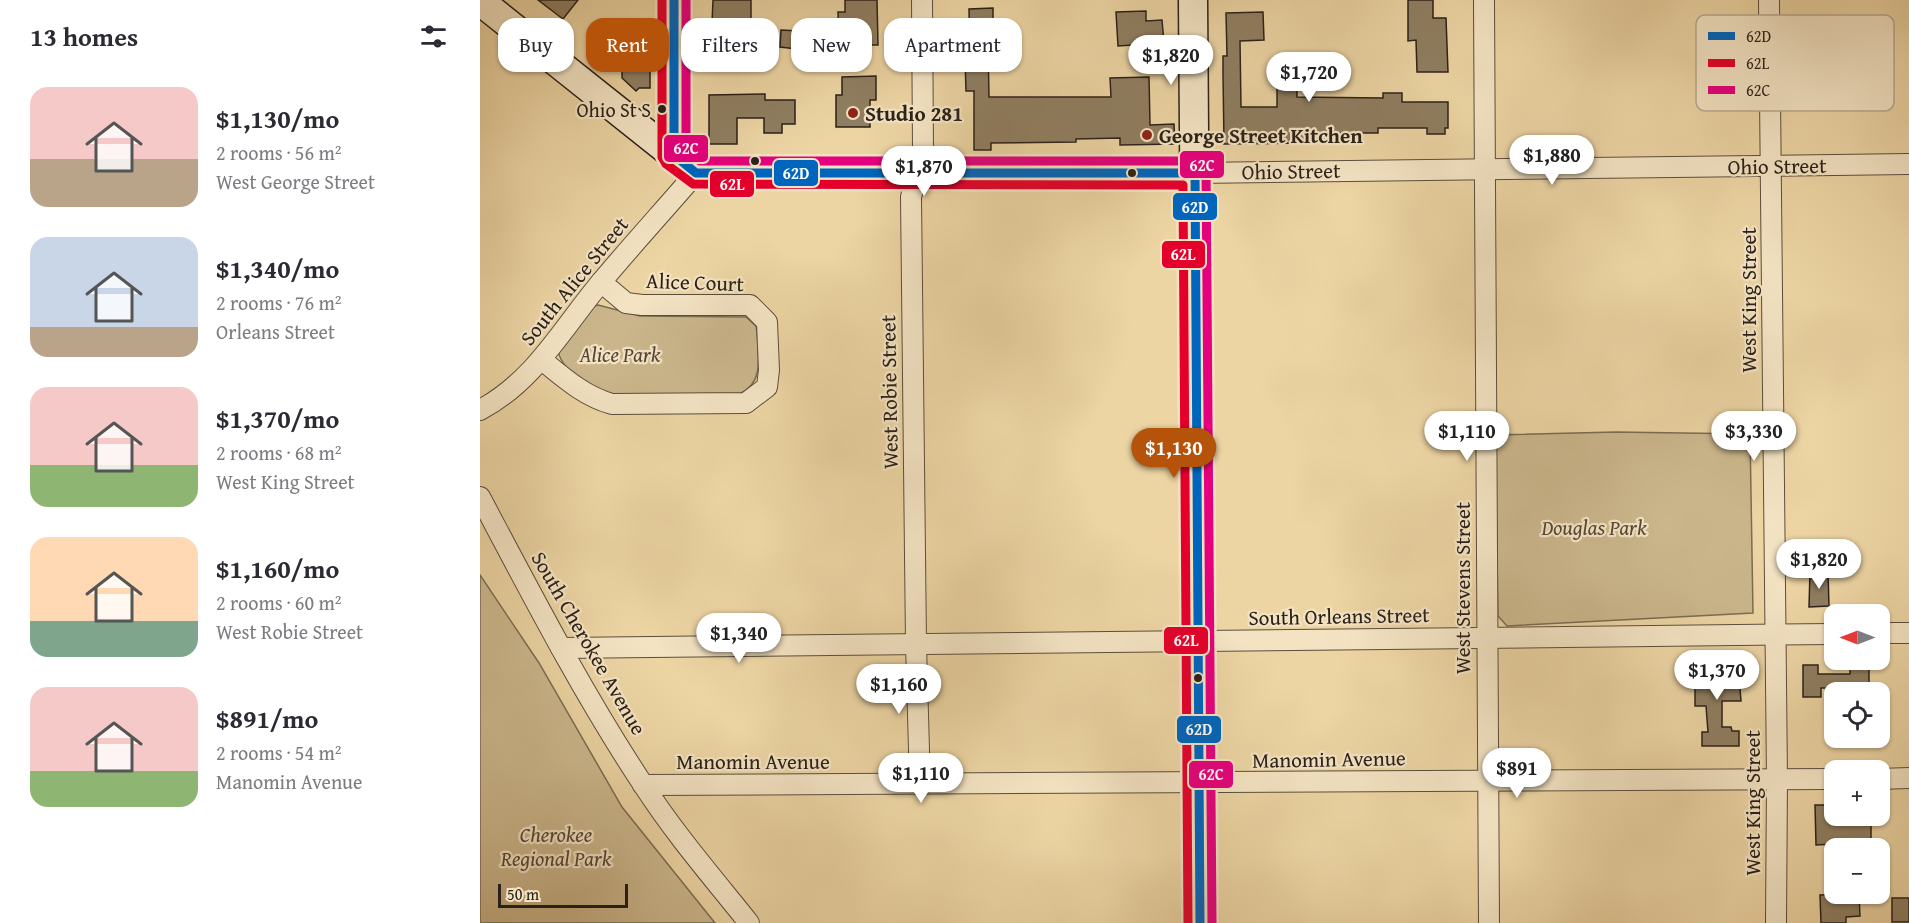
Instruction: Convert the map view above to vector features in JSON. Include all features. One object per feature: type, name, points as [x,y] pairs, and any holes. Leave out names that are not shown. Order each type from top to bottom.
[{"type":"street","points":[[674,0],[685,164]]},
{"type":"street","name":"West Robie Street","points":[[920,785],[916,644],[911,197],[923,150],[922,0]]},
{"type":"street","points":[[1193,0],[1200,923]]},
{"type":"street","name":"West Stevens Street","points":[[1484,0],[1489,923]]},
{"type":"street","name":"West King Street","points":[[1769,0],[1769,15]]},
{"type":"street","points":[[480,1],[685,164]]},
{"type":"street","name":"West King Street","points":[[1770,111],[1777,780],[1776,923]]},
{"type":"street","name":"Ohio Street","points":[[685,164],[918,174],[1909,164]]},
{"type":"street","name":"South Alice Street","points":[[480,410],[504,398],[542,360],[685,164]]},
{"type":"street","name":"Alice Court","points":[[542,360],[581,391],[595,399],[612,404],[746,403],[767,387],[767,322],[750,305],[626,303],[601,282]]},
{"type":"street","name":"South Cherokee Avenue","points":[[480,497],[561,648],[643,785],[683,842],[749,923]]},
{"type":"street","points":[[1890,633],[1909,633]]},
{"type":"street","name":"South Orleans Street","points":[[561,648],[1824,634]]},
{"type":"street","points":[[1890,779],[1909,778]]},
{"type":"street","name":"Manomin Avenue","points":[[643,785],[1199,785],[1488,780],[1824,779]]},
{"type":"green space","name":"Alice Park","points":[[598,305],[640,316],[746,317],[756,326],[757,332],[759,359],[753,383],[739,394],[612,396],[587,384],[564,364],[558,349],[592,307]]},
{"type":"green space","name":"Douglas Park","points":[[1616,432],[1750,434],[1753,613],[1507,626],[1498,616],[1495,435]]},
{"type":"green space","name":"Cherokee Regional Park","points":[[480,575],[539,663],[622,807],[715,923],[480,923]]},
{"type":"building","points":[[538,0],[578,0],[562,18]]},
{"type":"building","points":[[713,0],[751,0],[751,18],[712,18]]},
{"type":"building","points":[[845,0],[877,0],[878,45],[872,45],[872,18],[838,18],[838,12],[845,12]]},
{"type":"building","points":[[1408,0],[1433,0],[1433,18],[1446,18],[1448,72],[1417,72],[1416,40],[1408,41]]},
{"type":"building","points":[[993,8],[993,18],[969,18],[969,9]]},
{"type":"building","points":[[1146,11],[1146,21],[1162,20],[1164,43],[1118,46],[1116,12]]},
{"type":"building","points":[[1263,12],[1264,40],[1240,41],[1241,107],[1277,107],[1277,59],[1297,59],[1297,97],[1383,98],[1383,93],[1402,93],[1402,102],[1448,102],[1448,128],[1445,128],[1445,134],[1427,134],[1427,128],[1378,128],[1378,133],[1340,133],[1340,139],[1302,140],[1302,143],[1224,144],[1223,56],[1227,56],[1226,13]]},
{"type":"building","points":[[781,30],[791,31],[791,48],[780,47]]},
{"type":"building","points":[[622,72],[650,72],[650,88],[639,88],[636,91],[622,78]]},
{"type":"building","points":[[965,72],[989,72],[989,97],[1111,97],[1110,78],[1149,77],[1150,125],[1174,124],[1175,144],[1120,145],[1120,138],[1076,139],[1076,142],[991,143],[991,150],[974,150],[974,91],[966,91]]},
{"type":"building","name":"Studio 281","points":[[876,76],[876,100],[870,100],[870,127],[836,127],[836,95],[842,95],[842,77]]},
{"type":"building","points":[[765,94],[765,100],[795,100],[795,124],[782,124],[782,133],[764,133],[764,118],[737,118],[737,144],[709,144],[709,95]]},
{"type":"building","points":[[1810,572],[1828,572],[1829,604],[1809,607]]},
{"type":"building","points":[[1695,663],[1738,666],[1741,701],[1722,701],[1722,727],[1731,727],[1732,731],[1739,731],[1739,746],[1702,746],[1702,732],[1708,732],[1706,706],[1695,706]]},
{"type":"building","points":[[1803,665],[1818,665],[1818,674],[1850,674],[1850,670],[1869,670],[1869,682],[1824,682],[1821,697],[1803,697]]},
{"type":"building","points":[[1815,805],[1824,805],[1824,826],[1871,826],[1871,838],[1824,838],[1824,845],[1816,845]]},
{"type":"building","points":[[1820,895],[1824,895],[1824,904],[1859,904],[1860,916],[1846,917],[1846,923],[1821,923]]},
{"type":"building","points":[[1892,898],[1909,898],[1909,922],[1892,922]]},
{"type":"transit line","name":"62L","points":[[662,0],[662,157],[666,164],[693,184],[1183,185],[1188,923]]},
{"type":"transit line","name":"62D","points":[[674,0],[674,155],[696,173],[1195,173],[1200,923]]},
{"type":"transit line","name":"62C","points":[[686,0],[686,149],[700,161],[1195,161],[1206,167],[1212,923]]},
{"type":"place","name":"Ohio St S","points":[[662,109]]},
{"type":"place","name":"Studio 281","points":[[853,113]]},
{"type":"place","name":"George Street Kitchen","points":[[1147,135]]}]
